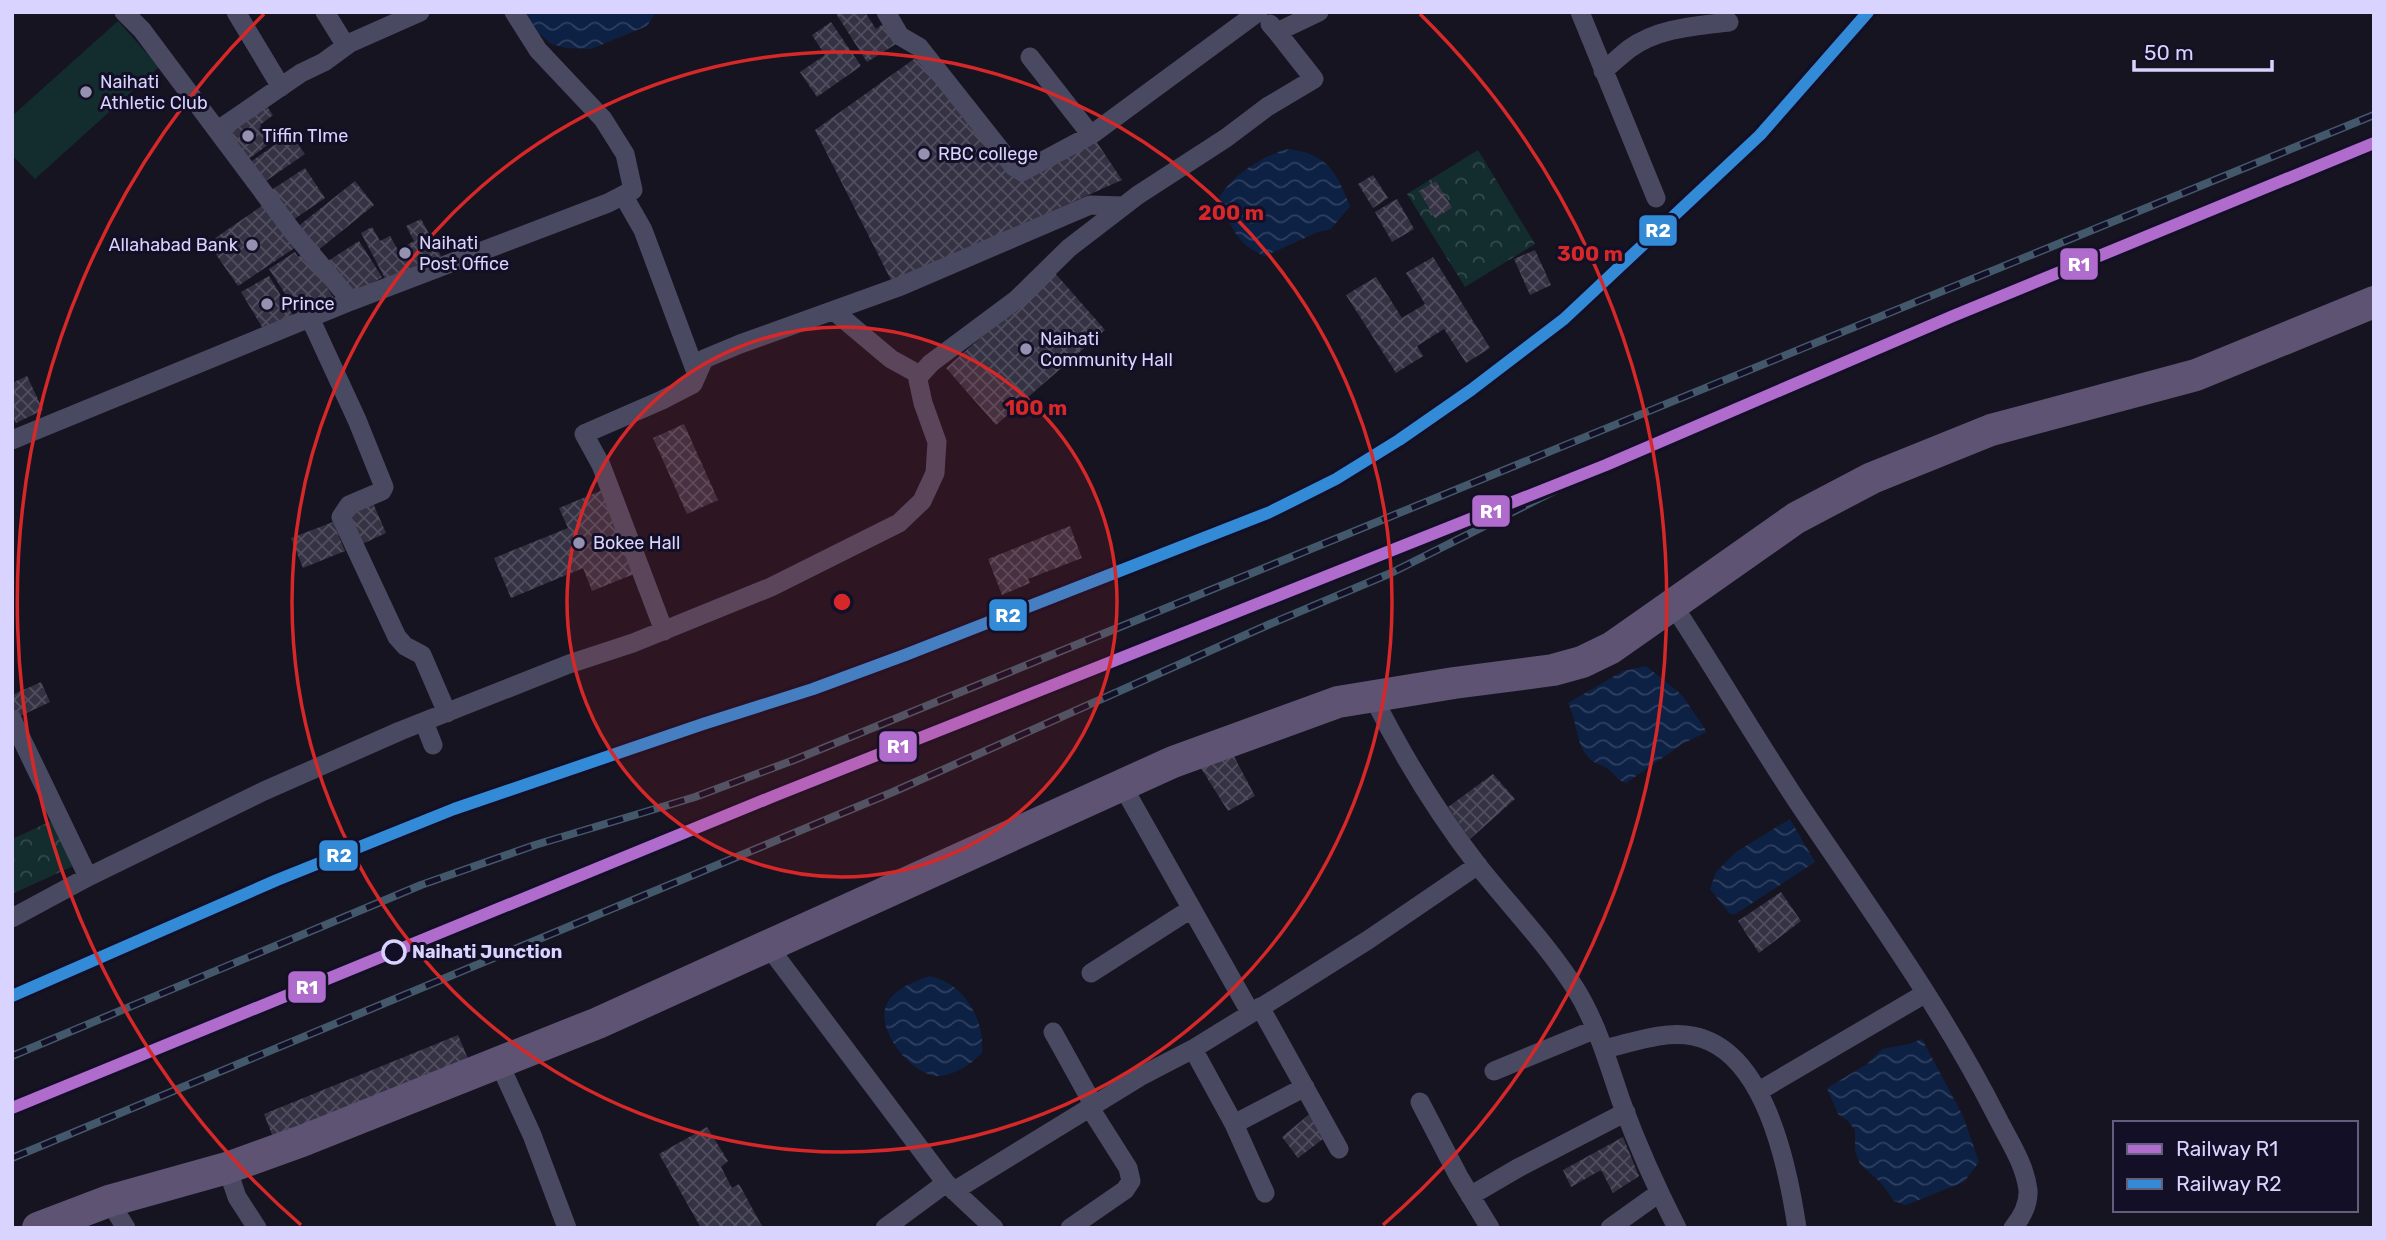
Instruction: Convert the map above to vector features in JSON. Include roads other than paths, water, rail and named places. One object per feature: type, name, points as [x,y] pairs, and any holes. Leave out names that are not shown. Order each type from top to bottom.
[{"type":"main road","points":[[38,1228],[109,1201],[227,1168],[358,1120],[598,1023],[1173,762],[1247,733],[1338,702],[1553,670],[1582,662],[1611,648],[1796,518],[1871,478],[1991,430],[2196,375],[2374,302]]},
{"type":"street","points":[[124,12],[142,30],[293,232],[351,301]]},
{"type":"street","points":[[236,12],[281,87]]},
{"type":"street","points":[[325,12],[346,46]]},
{"type":"street","points":[[218,130],[346,46],[420,12]]},
{"type":"street","points":[[12,440],[351,301],[590,210],[634,190],[625,154],[603,119],[538,51],[514,12]]},
{"type":"street","points":[[12,918],[88,877],[264,791],[400,731],[569,664],[664,631],[771,587],[899,523],[922,501],[935,473],[937,442],[923,403],[918,380],[920,374],[1017,299],[1069,248],[1123,206],[1267,107],[1314,79],[1259,12],[1091,135],[1022,172],[1014,167],[919,47],[900,36],[886,12]]},
{"type":"street","points":[[1277,32],[1319,12]]},
{"type":"street","points":[[1580,12],[1656,198]]},
{"type":"street","points":[[1603,71],[1630,48],[1653,37],[1677,29],[1729,22]]},
{"type":"street","points":[[1030,57],[1091,135]]},
{"type":"street","points":[[623,195],[643,230],[696,375]]},
{"type":"street","points":[[664,631],[601,465],[581,428],[683,390],[693,384],[704,359],[740,344],[901,286],[1090,205],[1123,206]]},
{"type":"street","points":[[834,311],[891,359],[920,374]]},
{"type":"street","points":[[310,318],[384,486],[382,491],[349,505],[341,517],[397,637],[405,646],[422,655],[447,713]]},
{"type":"street","points":[[1673,605],[1785,782],[1926,993],[1977,1077],[2019,1161],[2028,1189],[2027,1205],[2021,1219],[2013,1228]]},
{"type":"street","points":[[1372,695],[1413,770],[1478,865],[1576,990],[1596,1029],[1626,1112],[1659,1193],[1677,1228]]},
{"type":"street","points":[[424,722],[433,745]]},
{"type":"street","points":[[14,725],[88,877]]},
{"type":"street","points":[[1122,785],[1191,909],[1305,1087],[1339,1149]]},
{"type":"street","points":[[885,1228],[950,1187],[1193,1049],[1368,940],[1478,865]]},
{"type":"street","points":[[1091,973],[1191,909]]},
{"type":"street","points":[[768,946],[950,1187],[994,1228]]},
{"type":"street","points":[[1759,1091],[1926,993]]},
{"type":"street","points":[[1494,1071],[1596,1029]]},
{"type":"street","points":[[1053,1032],[1128,1168],[1131,1181],[1125,1190],[1070,1228]]},
{"type":"street","points":[[1604,1049],[1671,1034],[1693,1036],[1712,1042],[1726,1051],[1759,1091],[1782,1155],[1797,1228]]},
{"type":"street","points":[[1193,1049],[1234,1124],[1265,1193]]},
{"type":"street","points":[[499,1063],[532,1135],[567,1228]]},
{"type":"street","points":[[1234,1124],[1305,1087]]},
{"type":"street","points":[[1420,1102],[1490,1228]]},
{"type":"street","points":[[1470,1196],[1626,1112]]},
{"type":"street","points":[[227,1168],[237,1197],[257,1228]]},
{"type":"street","points":[[1610,1228],[1659,1193]]},
{"type":"street","points":[[109,1201],[126,1228]]},
{"type":"water","points":[[525,12],[656,12],[647,26],[591,49],[551,44],[538,32]]},
{"type":"water","points":[[1289,149],[1322,160],[1335,174],[1350,206],[1331,229],[1318,232],[1265,256],[1247,246],[1235,233],[1219,198],[1249,167]]},
{"type":"water","points":[[1646,666],[1682,695],[1707,732],[1684,743],[1626,783],[1585,754],[1568,703],[1623,671]]},
{"type":"water","points":[[1790,819],[1815,862],[1734,915],[1729,913],[1710,889],[1716,872],[1736,852]]},
{"type":"water","points":[[929,976],[952,986],[962,994],[976,1016],[982,1040],[982,1053],[973,1061],[958,1071],[940,1076],[930,1075],[909,1062],[892,1040],[884,1017],[886,1006],[893,995]]},
{"type":"water","points":[[1922,1039],[1963,1116],[1979,1162],[1964,1182],[1906,1205],[1894,1201],[1881,1183],[1860,1164],[1855,1151],[1855,1130],[1838,1114],[1827,1088],[1867,1064],[1882,1049]]},
{"type":"railway","points":[[12,996],[277,880],[454,809],[813,689],[905,655],[1270,512],[1336,479],[1399,440],[1471,390],[1564,319],[1760,135],[1868,12]]},
{"type":"railway","points":[[12,1056],[421,885],[535,845],[695,797],[794,760],[2374,115]]},
{"type":"railway","points":[[12,1158],[893,792],[1391,573],[1606,465]]},
{"type":"rail line","name":"R2","points":[[12,996],[277,880],[454,809],[813,689],[905,655],[1270,512],[1336,479],[1399,440],[1471,390],[1564,319],[1760,135],[1868,12]]},
{"type":"rail line","name":"R1","points":[[12,1108],[774,796],[1606,465],[1953,316],[2374,143]]},
{"type":"place","name":"Naihati Athletic Club","points":[[86,92]]},
{"type":"place","name":"Tiffin TIme","points":[[248,136]]},
{"type":"place","name":"RBC college","points":[[924,154]]},
{"type":"place","name":"Allahabad Bank","points":[[252,245]]},
{"type":"place","name":"Naihati Post Office","points":[[405,253]]},
{"type":"place","name":"Prince","points":[[267,304]]},
{"type":"place","name":"Naihati Community Hall","points":[[1026,349]]},
{"type":"place","name":"Bokee Hall","points":[[579,543]]},
{"type":"place","name":"Naihati Junction","points":[[394,952]]}]
